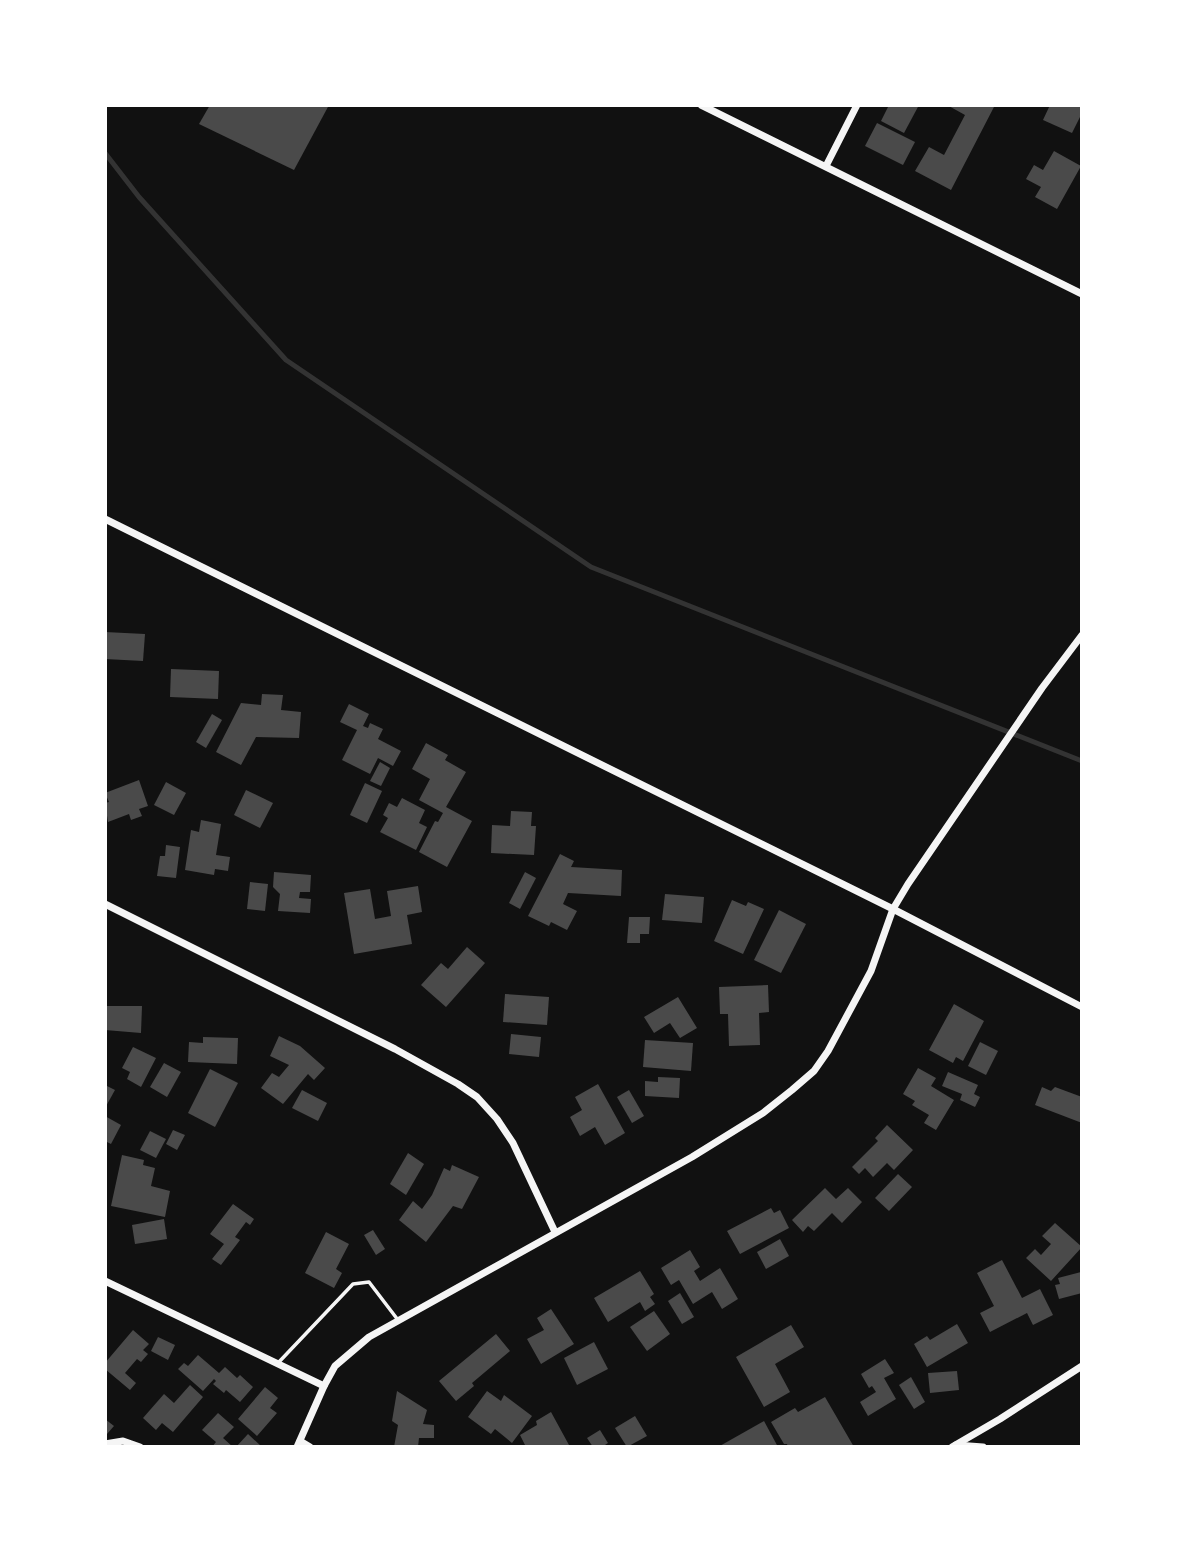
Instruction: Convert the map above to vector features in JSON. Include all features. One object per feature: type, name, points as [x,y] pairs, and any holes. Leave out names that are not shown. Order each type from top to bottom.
[{"type":"street","points":[[701,105],[1082,294]]},
{"type":"street","points":[[826,166],[857,105]]},
{"type":"street","points":[[105,519],[893,909],[1082,1007]]},
{"type":"street","points":[[310,1447],[299,1444],[335,1366],[351,1351],[398,1320],[692,1157],[763,1113],[814,1071],[828,1051],[871,971],[893,909],[908,884],[1082,635]]},
{"type":"street","points":[[105,904],[395,1049],[477,1097],[497,1119],[513,1143],[555,1232]]},
{"type":"street","points":[[105,1281],[324,1386]]},
{"type":"street","points":[[954,1446],[1082,1366]]},
{"type":"street","points":[[105,1444],[123,1441],[140,1447]]},
{"type":"street","points":[[954,1446],[983,1447]]},
{"type":"lane","points":[[276,1364],[354,1284],[369,1282],[398,1320]]},
{"type":"building","points":[[210,105],[329,105],[294,170],[199,124]]},
{"type":"building","points":[[889,105],[919,105],[904,133],[881,121]]},
{"type":"building","points":[[947,105],[995,105],[951,190],[915,171],[929,147],[944,155],[965,115]]},
{"type":"building","points":[[1050,105],[1082,105],[1082,113],[1072,133],[1043,120]]},
{"type":"building","points":[[877,123],[915,142],[903,165],[865,146]]},
{"type":"building","points":[[1054,151],[1081,166],[1057,209],[1035,197],[1041,187],[1026,179],[1034,165],[1043,170]]},
{"type":"building","points":[[105,632],[145,634],[143,661],[105,659]]},
{"type":"building","points":[[171,669],[219,671],[218,699],[170,697]]},
{"type":"building","points":[[262,694],[283,695],[281,710],[301,712],[299,738],[256,737],[241,765],[216,752],[241,703],[261,705]]},
{"type":"building","points":[[349,704],[369,714],[363,726],[368,728],[370,723],[383,729],[378,739],[401,751],[393,766],[378,758],[370,774],[342,760],[357,730],[340,722]]},
{"type":"building","points":[[212,714],[222,720],[206,748],[196,742]]},
{"type":"building","points":[[426,743],[448,755],[445,760],[466,772],[446,807],[472,821],[447,867],[419,852],[435,821],[438,822],[443,813],[419,800],[430,779],[412,769]]},
{"type":"building","points":[[380,762],[390,768],[381,786],[370,781]]},
{"type":"building","points":[[139,780],[148,806],[139,809],[142,816],[131,820],[129,814],[108,822],[105,803],[109,802],[105,793]]},
{"type":"building","points":[[166,782],[186,793],[174,815],[154,805]]},
{"type":"building","points":[[365,783],[382,791],[367,823],[350,815]]},
{"type":"building","points":[[246,790],[273,803],[260,828],[234,815]]},
{"type":"building","points":[[402,798],[425,810],[419,823],[427,827],[416,850],[380,832],[388,818],[383,815],[389,803],[397,807]]},
{"type":"building","points":[[511,811],[532,812],[531,826],[536,826],[534,855],[491,853],[492,825],[510,826]]},
{"type":"building","points":[[201,820],[221,824],[216,855],[230,857],[228,871],[215,869],[214,875],[185,870],[191,830],[199,832]]},
{"type":"building","points":[[166,845],[180,847],[176,878],[157,876],[160,856],[165,856]]},
{"type":"building","points":[[560,854],[574,861],[571,867],[622,870],[621,896],[568,893],[563,904],[577,911],[567,930],[551,922],[549,926],[528,916]]},
{"type":"building","points":[[274,872],[311,875],[310,892],[300,892],[299,898],[311,899],[310,913],[278,911],[280,894],[273,887]]},
{"type":"building","points":[[525,872],[536,878],[520,909],[509,903]]},
{"type":"building","points":[[250,882],[268,884],[265,911],[247,909]]},
{"type":"building","points":[[418,886],[422,912],[407,915],[412,944],[354,954],[344,893],[370,889],[375,919],[391,916],[387,891]]},
{"type":"building","points":[[665,894],[704,897],[702,923],[662,920]]},
{"type":"building","points":[[732,900],[746,906],[748,902],[764,909],[743,954],[714,941]]},
{"type":"building","points":[[779,910],[806,924],[781,973],[754,960]]},
{"type":"building","points":[[629,917],[650,917],[649,934],[640,934],[640,943],[627,943]]},
{"type":"building","points":[[467,947],[485,963],[446,1007],[421,985],[441,963],[448,969]]},
{"type":"building","points":[[768,985],[769,1012],[759,1013],[760,1045],[729,1046],[728,1014],[720,1014],[719,987]]},
{"type":"building","points":[[505,994],[549,997],[547,1025],[503,1022]]},
{"type":"building","points":[[678,997],[697,1028],[680,1038],[670,1023],[654,1033],[644,1017]]},
{"type":"building","points":[[954,1004],[984,1021],[963,1061],[956,1057],[953,1063],[929,1050]]},
{"type":"building","points":[[105,1006],[142,1006],[141,1033],[105,1030]]},
{"type":"building","points":[[511,1034],[541,1037],[539,1057],[509,1054]]},
{"type":"building","points":[[279,1036],[300,1046],[325,1068],[314,1080],[308,1074],[283,1104],[261,1088],[272,1073],[279,1077],[289,1065],[270,1056]]},
{"type":"building","points":[[203,1037],[238,1038],[237,1064],[188,1062],[189,1042],[203,1043]]},
{"type":"building","points":[[645,1040],[693,1043],[691,1071],[643,1067]]},
{"type":"building","points":[[980,1042],[998,1051],[986,1075],[968,1066]]},
{"type":"building","points":[[133,1047],[156,1058],[141,1087],[127,1079],[130,1072],[122,1068]]},
{"type":"building","points":[[164,1063],[181,1072],[167,1097],[150,1087]]},
{"type":"building","points":[[918,1068],[936,1078],[931,1086],[954,1100],[936,1130],[924,1123],[929,1115],[912,1105],[915,1101],[903,1094]]},
{"type":"building","points":[[210,1069],[238,1083],[215,1127],[188,1113]]},
{"type":"building","points":[[948,1072],[978,1085],[974,1094],[980,1097],[975,1107],[960,1100],[962,1094],[942,1086]]},
{"type":"building","points":[[658,1077],[680,1078],[679,1098],[645,1096],[645,1081],[658,1082]]},
{"type":"building","points":[[598,1084],[625,1133],[605,1145],[595,1127],[580,1136],[570,1117],[582,1110],[575,1097]]},
{"type":"building","points":[[105,1085],[115,1090],[105,1108]]},
{"type":"building","points":[[1042,1087],[1051,1091],[1055,1087],[1082,1097],[1082,1123],[1035,1105]]},
{"type":"building","points":[[302,1090],[327,1103],[318,1121],[292,1108]]},
{"type":"building","points":[[629,1090],[644,1116],[632,1123],[617,1097]]},
{"type":"building","points":[[105,1116],[121,1125],[111,1144],[105,1141]]},
{"type":"building","points":[[887,1125],[913,1150],[894,1170],[887,1163],[873,1177],[865,1168],[859,1174],[852,1167],[878,1141],[875,1138]]},
{"type":"building","points":[[173,1130],[185,1135],[177,1150],[166,1144]]},
{"type":"building","points":[[150,1131],[166,1139],[156,1158],[140,1150]]},
{"type":"building","points":[[408,1153],[424,1164],[406,1195],[390,1184]]},
{"type":"building","points":[[122,1155],[144,1160],[143,1165],[155,1168],[151,1186],[170,1191],[165,1217],[111,1206]]},
{"type":"building","points":[[452,1165],[479,1177],[462,1209],[453,1206],[426,1242],[399,1220],[413,1201],[422,1209],[432,1195],[444,1168],[450,1171]]},
{"type":"building","points":[[898,1174],[912,1187],[889,1211],[875,1198]]},
{"type":"building","points":[[825,1188],[836,1199],[848,1188],[862,1202],[842,1223],[832,1213],[814,1231],[808,1226],[803,1232],[792,1220]]},
{"type":"building","points":[[233,1204],[254,1219],[250,1225],[246,1222],[235,1237],[240,1240],[221,1265],[212,1259],[224,1244],[210,1234]]},
{"type":"building","points":[[771,1208],[774,1213],[780,1210],[789,1228],[740,1254],[727,1231]]},
{"type":"building","points":[[164,1219],[167,1239],[135,1244],[132,1225]]},
{"type":"building","points":[[1055,1223],[1082,1247],[1051,1281],[1026,1258],[1035,1249],[1041,1255],[1051,1244],[1042,1236]]},
{"type":"building","points":[[373,1230],[385,1249],[376,1255],[364,1235]]},
{"type":"building","points":[[326,1232],[349,1244],[336,1269],[342,1273],[334,1288],[305,1273]]},
{"type":"building","points":[[780,1239],[789,1256],[766,1269],[757,1252]]},
{"type":"building","points":[[690,1250],[700,1267],[694,1271],[700,1281],[720,1268],[738,1299],[722,1309],[712,1292],[693,1304],[679,1280],[671,1285],[661,1268]]},
{"type":"building","points":[[1002,1260],[1022,1298],[1040,1289],[1053,1315],[1033,1325],[1027,1313],[990,1332],[980,1313],[994,1306],[977,1273]]},
{"type":"building","points":[[640,1271],[654,1294],[650,1297],[655,1304],[645,1311],[640,1302],[608,1322],[594,1298]]},
{"type":"building","points":[[1081,1272],[1082,1293],[1059,1299],[1055,1285],[1060,1284],[1058,1278]]},
{"type":"building","points":[[680,1293],[694,1317],[682,1324],[668,1301]]},
{"type":"building","points":[[551,1309],[574,1344],[541,1364],[527,1339],[544,1330],[537,1318]]},
{"type":"building","points":[[654,1311],[670,1334],[647,1351],[630,1327]]},
{"type":"building","points":[[957,1324],[968,1343],[927,1367],[914,1344],[927,1336],[930,1340]]},
{"type":"building","points":[[791,1325],[804,1347],[775,1364],[790,1392],[764,1407],[736,1357]]},
{"type":"building","points":[[133,1330],[149,1344],[143,1350],[148,1354],[141,1362],[137,1359],[125,1373],[136,1383],[130,1390],[105,1369],[105,1363]]},
{"type":"building","points":[[496,1334],[510,1351],[472,1383],[474,1386],[456,1401],[439,1381]]},
{"type":"building","points":[[158,1337],[175,1345],[168,1360],[151,1351]]},
{"type":"building","points":[[594,1342],[608,1369],[577,1385],[564,1358]]},
{"type":"building","points":[[198,1355],[219,1373],[225,1367],[237,1378],[240,1375],[253,1387],[240,1402],[226,1390],[224,1393],[213,1384],[216,1381],[214,1379],[203,1391],[178,1369],[184,1363],[188,1366]]},
{"type":"building","points":[[885,1359],[894,1373],[884,1378],[896,1399],[868,1416],[860,1402],[876,1392],[872,1386],[869,1388],[861,1374]]},
{"type":"building","points":[[957,1371],[959,1390],[930,1393],[928,1373]]},
{"type":"building","points":[[911,1377],[925,1402],[914,1409],[899,1385]]},
{"type":"building","points":[[190,1385],[203,1397],[173,1432],[162,1423],[156,1430],[143,1418],[164,1394],[174,1403]]},
{"type":"building","points":[[265,1387],[278,1398],[270,1408],[277,1413],[257,1436],[238,1419]]},
{"type":"building","points":[[397,1391],[427,1410],[423,1424],[434,1425],[434,1438],[419,1438],[418,1447],[394,1447],[398,1425],[392,1421]]},
{"type":"building","points":[[487,1391],[501,1401],[504,1395],[532,1416],[512,1443],[495,1429],[491,1434],[468,1417]]},
{"type":"building","points":[[825,1397],[854,1447],[788,1447],[784,1444],[771,1422],[795,1408],[798,1412]]},
{"type":"building","points":[[551,1412],[569,1445],[526,1447],[520,1435]]},
{"type":"building","points":[[218,1413],[234,1427],[223,1438],[233,1447],[212,1447],[216,1442],[202,1430]]},
{"type":"building","points":[[635,1416],[647,1436],[627,1447],[615,1428]]},
{"type":"building","points":[[105,1419],[114,1426],[107,1434],[105,1433]]},
{"type":"building","points":[[764,1421],[778,1447],[718,1447]]},
{"type":"building","points":[[600,1430],[608,1443],[602,1447],[593,1447],[587,1438]]},
{"type":"building","points":[[248,1434],[262,1447],[236,1447]]},
{"type":"waterway","points":[[105,153],[139,197],[286,360],[591,567],[1082,761]]}]
